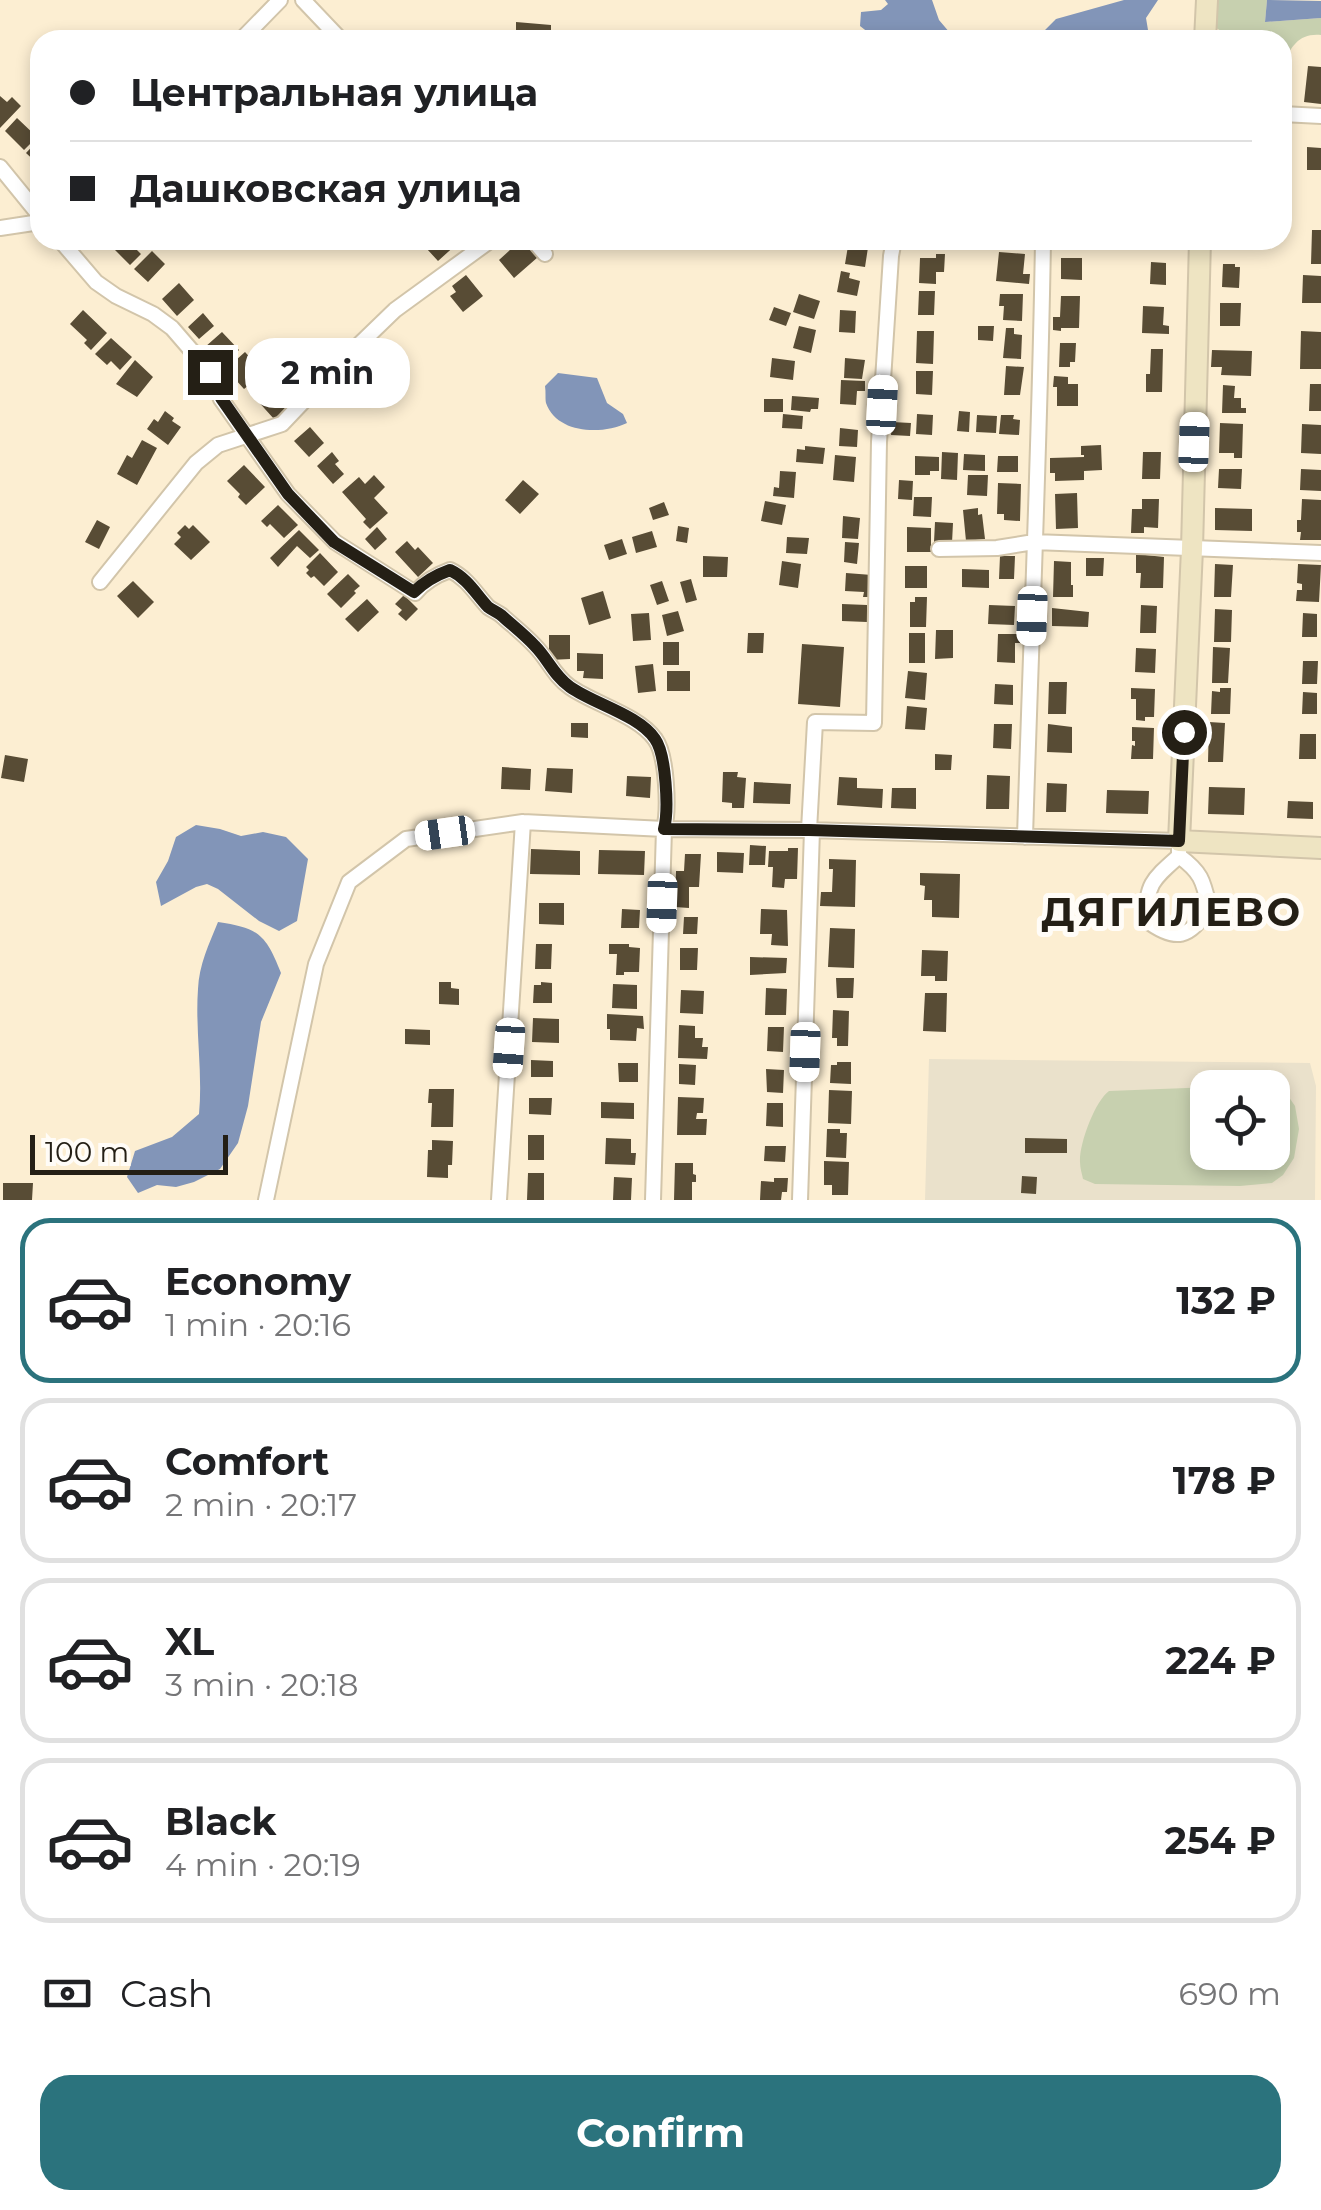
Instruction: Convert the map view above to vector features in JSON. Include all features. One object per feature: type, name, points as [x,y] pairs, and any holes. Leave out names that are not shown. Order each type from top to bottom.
[{"type":"street","points":[[250,30],[280,0]]},
{"type":"street","points":[[302,0],[331,30]]},
{"type":"street","points":[[1206,30],[1207,0]]},
{"type":"street","points":[[1292,115],[1321,116]]},
{"type":"street","points":[[0,166],[30,206]]},
{"type":"street","points":[[0,228],[30,221]]},
{"type":"street","points":[[69,250],[96,282],[172,328],[210,372],[221,398],[288,494],[334,542],[414,592],[440,574],[450,570],[457,574],[489,608],[538,648],[568,686],[630,718],[654,736],[664,762],[666,813],[654,1200]]},
{"type":"street","points":[[100,582],[196,463],[218,445],[282,424],[395,310],[477,250]]},
{"type":"street","points":[[542,250],[545,254]]},
{"type":"street","points":[[800,1200],[814,722],[874,724],[880,442],[892,250]]},
{"type":"street","points":[[1025,838],[1044,250]]},
{"type":"street","points":[[1179,848],[1196,868],[1209,906],[1200,922],[1177,935],[1162,932],[1146,920],[1146,901],[1154,879],[1179,848],[1200,250]]},
{"type":"street","points":[[938,549],[997,548],[1034,542],[1321,553]]},
{"type":"street","points":[[499,1200],[523,822]]},
{"type":"street","points":[[266,1200],[316,964],[349,882],[406,839],[523,822],[1025,838],[1179,848],[1321,848]]},
{"type":"shaded area","points":[[929,1059],[1310,1063],[1316,1086],[1315,1200],[925,1200]]},
{"type":"green space","points":[[1217,0],[1267,0],[1265,22],[1321,18],[1321,35],[1302,38],[1292,48],[1292,30],[1219,30],[1212,25]]},
{"type":"green space","points":[[1190,1088],[1190,1170],[1286,1170],[1272,1183],[1240,1186],[1095,1184],[1083,1179],[1080,1154],[1093,1113],[1109,1091]]},
{"type":"green space","points":[[1290,1099],[1299,1129],[1290,1164]]},
{"type":"water","points":[[885,0],[932,0],[948,30],[865,30],[860,26],[861,12],[881,10],[888,4]]},
{"type":"water","points":[[1124,0],[1158,0],[1146,18],[1148,30],[1045,30],[1056,19]]},
{"type":"water","points":[[1267,0],[1321,1],[1321,18],[1265,22]]},
{"type":"water","points":[[558,373],[597,378],[607,403],[623,414],[627,423],[593,430],[560,421],[546,403],[545,386]]},
{"type":"water","points":[[196,825],[241,836],[263,832],[286,837],[308,859],[297,921],[279,931],[207,884],[161,906],[156,882],[176,837]]},
{"type":"water","points":[[218,922],[259,935],[281,973],[261,1022],[238,1143],[220,1169],[194,1182],[176,1187],[157,1185],[138,1193],[127,1177],[135,1151],[172,1137],[199,1114],[199,980]]},
{"type":"building","points":[[516,22],[551,25],[551,30],[516,30]]},
{"type":"building","points":[[1308,66],[1321,67],[1321,104],[1304,102]]},
{"type":"building","points":[[0,96],[7,102],[12,97],[21,106],[0,128]]},
{"type":"building","points":[[17,118],[30,130],[30,144],[24,150],[5,131]]},
{"type":"building","points":[[1307,147],[1321,148],[1321,170],[1307,170]]},
{"type":"building","points":[[1312,230],[1321,230],[1321,264],[1311,264]]},
{"type":"building","points":[[115,250],[137,250],[141,254],[130,265]]},
{"type":"building","points":[[428,250],[450,250],[438,261]]},
{"type":"building","points":[[510,250],[531,250],[538,257],[514,278],[499,260]]},
{"type":"building","points":[[847,250],[868,250],[865,267],[845,264]]},
{"type":"building","points":[[152,251],[165,264],[148,282],[134,269]]},
{"type":"building","points":[[999,252],[1025,254],[1023,274],[1030,274],[1029,284],[996,281]]},
{"type":"building","points":[[936,254],[945,254],[944,272],[936,272],[936,284],[919,283],[920,258],[936,258]]},
{"type":"building","points":[[1061,258],[1082,258],[1082,280],[1061,279]]},
{"type":"building","points":[[1151,262],[1166,263],[1166,285],[1150,284]]},
{"type":"building","points":[[1223,264],[1240,267],[1239,288],[1222,287]]},
{"type":"building","points":[[841,271],[860,281],[857,296],[837,292]]},
{"type":"building","points":[[466,275],[483,296],[463,312],[450,296],[456,292],[452,286]]},
{"type":"building","points":[[1303,275],[1321,276],[1321,303],[1302,303]]},
{"type":"building","points":[[179,283],[194,300],[177,316],[162,299]]},
{"type":"building","points":[[919,291],[935,291],[934,315],[918,315]]},
{"type":"building","points":[[799,294],[820,301],[814,319],[793,312]]},
{"type":"building","points":[[1000,294],[1023,294],[1022,321],[1003,320]]},
{"type":"building","points":[[1061,296],[1080,296],[1079,328],[1053,330],[1053,317],[1060,317]]},
{"type":"building","points":[[1220,303],[1241,303],[1240,326],[1220,326]]},
{"type":"building","points":[[1143,306],[1164,307],[1163,325],[1169,326],[1169,334],[1142,333]]},
{"type":"building","points":[[774,307],[791,313],[786,326],[769,320]]},
{"type":"building","points":[[83,310],[107,333],[91,350],[84,343],[87,340],[70,324]]},
{"type":"building","points":[[840,310],[856,311],[855,333],[839,332]]},
{"type":"building","points":[[203,313],[214,326],[199,339],[188,327]]},
{"type":"building","points":[[799,326],[816,330],[811,353],[793,348]]},
{"type":"building","points":[[978,326],[994,326],[993,341],[978,340]]},
{"type":"building","points":[[1006,328],[1014,328],[1014,334],[1022,335],[1021,359],[1003,358]]},
{"type":"building","points":[[917,331],[934,331],[933,364],[916,363]]},
{"type":"building","points":[[1301,331],[1321,332],[1321,369],[1300,369]]},
{"type":"building","points":[[222,332],[239,350],[222,366],[205,347]]},
{"type":"building","points":[[111,338],[132,357],[120,370],[95,354]]},
{"type":"building","points":[[1060,343],[1076,343],[1075,362],[1070,362],[1070,367],[1059,367]]},
{"type":"building","points":[[1151,349],[1163,349],[1162,392],[1146,392]]},
{"type":"building","points":[[1212,350],[1252,351],[1251,376],[1221,375],[1222,367],[1211,367]]},
{"type":"building","points":[[245,352],[255,363],[247,371],[255,380],[244,389],[226,369]]},
{"type":"building","points":[[772,358],[795,361],[793,380],[770,377]]},
{"type":"building","points":[[845,358],[865,360],[862,379],[844,378]]},
{"type":"building","points":[[135,360],[153,377],[137,397],[116,384]]},
{"type":"building","points":[[1006,366],[1024,367],[1020,395],[1004,395]]},
{"type":"building","points":[[916,371],[933,371],[932,395],[916,394]]},
{"type":"building","points":[[1054,376],[1068,377],[1068,384],[1078,384],[1078,406],[1057,406]]},
{"type":"building","points":[[841,380],[865,381],[865,391],[857,391],[856,405],[840,404]]},
{"type":"building","points":[[276,381],[294,401],[274,419],[256,399]]},
{"type":"building","points":[[1310,384],[1321,384],[1321,411],[1309,411]]},
{"type":"building","points":[[1223,385],[1235,386],[1234,398],[1241,398],[1241,408],[1246,408],[1246,413],[1222,413]]},
{"type":"building","points":[[792,396],[819,398],[818,409],[791,410]]},
{"type":"building","points":[[764,399],[783,399],[783,412],[764,412]]},
{"type":"building","points":[[165,411],[181,427],[168,445],[147,429]]},
{"type":"building","points":[[959,411],[970,412],[969,432],[957,431]]},
{"type":"building","points":[[783,414],[803,416],[802,429],[782,428]]},
{"type":"building","points":[[917,414],[933,415],[932,435],[916,434]]},
{"type":"building","points":[[977,415],[997,416],[996,433],[976,432]]},
{"type":"building","points":[[1001,415],[1014,415],[1013,419],[1020,420],[1019,435],[999,434]]},
{"type":"building","points":[[892,422],[911,423],[910,436],[891,435]]},
{"type":"building","points":[[1220,423],[1243,424],[1242,458],[1234,458],[1234,453],[1219,453]]},
{"type":"building","points":[[1302,424],[1321,425],[1321,454],[1301,453]]},
{"type":"building","points":[[310,427],[324,443],[309,457],[294,441]]},
{"type":"building","points":[[840,428],[858,430],[857,447],[839,446]]},
{"type":"building","points":[[142,440],[157,448],[137,485],[117,474],[127,455],[132,458]]},
{"type":"building","points":[[1101,445],[1102,470],[1084,471],[1084,480],[1055,481],[1055,473],[1050,473],[1050,458],[1084,457],[1081,446]]},
{"type":"building","points":[[805,446],[825,448],[823,464],[796,462],[797,449],[805,450]]},
{"type":"building","points":[[332,452],[339,461],[335,464],[344,474],[333,484],[317,466]]},
{"type":"building","points":[[942,452],[958,453],[957,480],[941,479]]},
{"type":"building","points":[[1143,452],[1161,452],[1160,479],[1142,479]]},
{"type":"building","points":[[964,454],[985,455],[985,471],[963,470]]},
{"type":"building","points":[[835,455],[856,457],[854,482],[833,480]]},
{"type":"building","points":[[915,456],[939,457],[939,471],[915,475]]},
{"type":"building","points":[[998,456],[1018,456],[1018,472],[997,472]]},
{"type":"building","points":[[244,465],[265,487],[246,505],[227,481]]},
{"type":"building","points":[[1219,469],[1242,469],[1241,489],[1218,488]]},
{"type":"building","points":[[1301,469],[1321,470],[1321,491],[1300,490]]},
{"type":"building","points":[[780,471],[796,472],[794,498],[773,496],[774,487],[779,488]]},
{"type":"building","points":[[374,475],[385,487],[374,498],[388,513],[370,529],[342,492],[359,477],[365,484]]},
{"type":"building","points":[[968,475],[988,475],[987,496],[967,495]]},
{"type":"building","points":[[523,480],[539,494],[520,514],[505,500]]},
{"type":"building","points":[[899,480],[913,481],[912,500],[898,499]]},
{"type":"building","points":[[998,483],[1021,484],[1020,521],[1004,520],[1004,514],[997,514]]},
{"type":"building","points":[[1077,493],[1078,528],[1056,529],[1055,494]]},
{"type":"building","points":[[914,497],[932,497],[931,517],[913,516]]},
{"type":"building","points":[[1142,499],[1159,499],[1158,528],[1144,527],[1144,533],[1131,533],[1132,509],[1142,509]]},
{"type":"building","points":[[1302,499],[1321,500],[1321,540],[1300,540],[1297,520],[1301,520]]},
{"type":"building","points":[[765,501],[786,505],[782,525],[761,521]]},
{"type":"building","points":[[664,502],[669,515],[653,520],[649,508]]},
{"type":"building","points":[[278,505],[298,525],[284,538],[261,521]]},
{"type":"building","points":[[978,508],[985,539],[966,541],[963,510]]},
{"type":"building","points":[[1215,508],[1252,509],[1252,531],[1215,530]]},
{"type":"building","points":[[843,516],[860,518],[858,539],[842,538]]},
{"type":"building","points":[[97,520],[110,527],[99,549],[85,542]]},
{"type":"building","points":[[935,522],[953,523],[952,543],[934,542]]},
{"type":"building","points":[[185,525],[189,529],[193,525],[210,542],[191,560],[174,544]]},
{"type":"building","points":[[678,526],[689,528],[687,543],[676,541]]},
{"type":"building","points":[[377,527],[387,539],[375,550],[365,539]]},
{"type":"building","points":[[907,527],[931,528],[931,552],[907,552]]},
{"type":"building","points":[[299,530],[319,550],[310,558],[297,546],[278,567],[270,558]]},
{"type":"building","points":[[652,531],[657,547],[636,553],[632,537]]},
{"type":"building","points":[[787,537],[809,538],[807,554],[786,553]]},
{"type":"building","points":[[622,539],[627,554],[609,560],[604,545]]},
{"type":"building","points":[[407,541],[433,563],[418,577],[395,552]]},
{"type":"building","points":[[845,542],[859,543],[857,564],[844,562]]},
{"type":"building","points":[[320,553],[338,572],[324,586],[306,573],[306,567]]},
{"type":"building","points":[[1136,554],[1164,557],[1163,588],[1140,588]]},
{"type":"building","points":[[703,556],[728,557],[727,577],[703,577]]},
{"type":"building","points":[[1000,556],[1015,556],[1014,579],[999,579]]},
{"type":"building","points":[[1086,558],[1104,558],[1103,576],[1086,576]]},
{"type":"building","points":[[782,561],[801,564],[798,588],[779,585]]},
{"type":"building","points":[[1054,561],[1071,562],[1073,597],[1053,597]]},
{"type":"building","points":[[1215,564],[1233,565],[1231,597],[1214,597]]},
{"type":"building","points":[[1298,564],[1321,565],[1319,602],[1296,601],[1297,590],[1302,590],[1302,584],[1297,583]]},
{"type":"building","points":[[905,566],[927,566],[927,588],[905,588]]},
{"type":"building","points":[[962,569],[989,570],[989,588],[962,587]]},
{"type":"building","points":[[846,573],[872,575],[870,597],[863,597],[864,592],[845,591]]},
{"type":"building","points":[[348,574],[360,586],[341,608],[327,594]]},
{"type":"building","points":[[691,579],[697,600],[686,603],[680,582]]},
{"type":"building","points":[[133,581],[154,602],[138,618],[117,596]]},
{"type":"building","points":[[662,581],[669,601],[657,605],[650,585]]},
{"type":"building","points":[[603,591],[611,618],[589,625],[581,598]]},
{"type":"building","points":[[404,595],[418,609],[406,621],[395,604]]},
{"type":"building","points":[[915,597],[927,597],[926,627],[910,627],[910,602],[915,602]]},
{"type":"building","points":[[367,599],[379,612],[358,632],[345,619]]},
{"type":"building","points":[[842,604],[867,605],[867,622],[842,621]]},
{"type":"building","points":[[989,605],[1015,606],[1014,625],[988,624]]},
{"type":"building","points":[[1141,605],[1157,606],[1156,633],[1140,633]]},
{"type":"building","points":[[1052,608],[1089,612],[1088,627],[1052,626]]},
{"type":"building","points":[[1215,609],[1232,610],[1231,642],[1214,642]]},
{"type":"building","points":[[678,611],[684,631],[667,636],[662,615]]},
{"type":"building","points":[[649,613],[651,640],[633,641],[631,614]]},
{"type":"building","points":[[1303,613],[1317,614],[1317,637],[1302,637]]},
{"type":"building","points":[[936,630],[953,630],[953,658],[935,659]]},
{"type":"building","points":[[748,633],[764,633],[763,653],[747,653]]},
{"type":"building","points":[[909,633],[925,633],[925,663],[909,663]]},
{"type":"building","points":[[998,634],[1020,634],[1020,643],[1015,643],[1015,663],[997,662]]},
{"type":"building","points":[[549,635],[570,635],[570,659],[549,660]]},
{"type":"building","points":[[663,642],[679,642],[679,665],[663,665]]},
{"type":"building","points":[[802,644],[844,647],[840,707],[798,704]]},
{"type":"building","points":[[1213,647],[1230,648],[1228,683],[1212,683]]},
{"type":"building","points":[[1136,648],[1156,649],[1155,673],[1135,672]]},
{"type":"building","points":[[577,653],[603,654],[603,679],[583,678],[584,671],[577,671]]},
{"type":"building","points":[[1303,661],[1318,661],[1317,684],[1302,684]]},
{"type":"building","points":[[653,664],[656,691],[638,693],[635,666]]},
{"type":"building","points":[[667,671],[690,671],[690,691],[667,691]]},
{"type":"building","points":[[908,671],[927,673],[925,700],[905,698]]},
{"type":"building","points":[[1049,682],[1067,682],[1066,714],[1048,714]]},
{"type":"building","points":[[995,684],[1013,685],[1013,705],[994,704]]},
{"type":"building","points":[[1131,688],[1155,689],[1154,717],[1136,720],[1136,699],[1131,699]]},
{"type":"building","points":[[1220,688],[1231,688],[1230,714],[1211,714],[1212,691],[1220,692]]},
{"type":"building","points":[[1303,692],[1317,693],[1317,714],[1302,714]]},
{"type":"building","points":[[907,706],[927,708],[925,730],[905,729]]},
{"type":"building","points":[[1209,722],[1225,723],[1223,762],[1208,762]]},
{"type":"building","points":[[571,723],[588,723],[588,738],[571,737]]},
{"type":"building","points":[[994,724],[1012,724],[1011,749],[993,748]]},
{"type":"building","points":[[1048,724],[1072,727],[1072,753],[1047,752]]},
{"type":"building","points":[[1132,727],[1154,728],[1153,759],[1131,759],[1132,745],[1135,746]]},
{"type":"building","points":[[1300,734],[1316,734],[1316,759],[1299,759]]},
{"type":"building","points":[[935,754],[952,755],[951,770],[935,770]]},
{"type":"building","points":[[5,755],[28,759],[24,782],[1,778]]},
{"type":"building","points":[[502,767],[531,769],[530,790],[501,789]]},
{"type":"building","points":[[547,768],[573,769],[572,793],[545,791]]},
{"type":"building","points":[[723,772],[738,772],[737,777],[746,778],[744,808],[732,808],[732,803],[722,802]]},
{"type":"building","points":[[987,775],[1010,776],[1009,809],[986,809]]},
{"type":"building","points":[[627,776],[651,777],[650,798],[626,796]]},
{"type":"building","points":[[839,777],[857,778],[857,788],[883,789],[882,808],[837,805]]},
{"type":"building","points":[[754,782],[791,784],[790,804],[753,803]]},
{"type":"building","points":[[1047,783],[1067,784],[1066,812],[1046,812]]},
{"type":"building","points":[[1209,787],[1245,788],[1244,815],[1208,814]]},
{"type":"building","points":[[892,788],[916,788],[916,809],[891,808]]},
{"type":"building","points":[[1107,790],[1149,791],[1148,814],[1106,813]]},
{"type":"building","points":[[1288,801],[1313,802],[1313,819],[1287,818]]},
{"type":"building","points":[[750,845],[766,846],[765,865],[749,865]]},
{"type":"building","points":[[798,848],[797,879],[785,879],[784,888],[772,887],[769,851]]},
{"type":"building","points":[[531,849],[580,851],[580,875],[530,874]]},
{"type":"building","points":[[599,850],[645,851],[644,875],[598,874]]},
{"type":"building","points":[[717,852],[744,853],[743,873],[717,872]]},
{"type":"building","points":[[685,854],[701,854],[699,887],[689,887],[689,908],[675,907],[676,871],[684,871]]},
{"type":"building","points":[[829,859],[856,860],[855,907],[820,906],[821,892],[832,892],[833,869],[829,869]]},
{"type":"building","points":[[920,873],[960,874],[959,918],[932,917],[932,900],[924,900],[925,886],[920,885]]},
{"type":"building","points":[[539,903],[564,903],[564,925],[539,924]]},
{"type":"building","points":[[622,909],[640,910],[639,928],[621,928]]},
{"type":"building","points":[[761,909],[787,910],[788,946],[771,945],[772,934],[760,934]]},
{"type":"building","points":[[684,917],[698,917],[697,934],[683,934]]},
{"type":"building","points":[[830,928],[855,929],[854,968],[828,967]]},
{"type":"building","points":[[536,944],[552,944],[551,969],[535,969]]},
{"type":"building","points":[[609,944],[640,948],[639,972],[616,975],[617,954],[609,954]]},
{"type":"building","points":[[680,948],[698,948],[697,970],[680,970]]},
{"type":"building","points":[[922,950],[948,951],[947,981],[921,976]]},
{"type":"building","points":[[750,957],[787,958],[786,973],[750,975]]},
{"type":"building","points":[[836,978],[854,978],[853,998],[837,998]]},
{"type":"building","points":[[439,982],[451,982],[451,988],[459,989],[459,1005],[439,1004]]},
{"type":"building","points":[[552,983],[552,1003],[533,1003],[534,985]]},
{"type":"building","points":[[613,984],[637,985],[637,1009],[612,1008]]},
{"type":"building","points":[[766,988],[787,989],[786,1015],[765,1015]]},
{"type":"building","points":[[681,990],[704,991],[703,1014],[680,1013]]},
{"type":"building","points":[[925,993],[947,993],[946,1032],[923,1031]]},
{"type":"building","points":[[833,1010],[849,1011],[848,1046],[837,1046],[837,1038],[832,1038]]},
{"type":"building","points":[[607,1014],[643,1016],[644,1029],[637,1028],[636,1041],[610,1040]]},
{"type":"building","points":[[533,1018],[559,1019],[559,1043],[532,1042]]},
{"type":"building","points":[[679,1025],[695,1026],[695,1038],[703,1038],[702,1047],[708,1047],[707,1059],[678,1058]]},
{"type":"building","points":[[768,1027],[784,1027],[783,1052],[767,1051]]},
{"type":"building","points":[[405,1029],[430,1030],[430,1045],[405,1044]]},
{"type":"building","points":[[531,1060],[553,1061],[553,1077],[531,1077]]},
{"type":"building","points":[[851,1062],[851,1084],[830,1083],[831,1065]]},
{"type":"building","points":[[618,1063],[638,1063],[638,1082],[619,1082]]},
{"type":"building","points":[[679,1064],[696,1065],[695,1085],[679,1084]]},
{"type":"building","points":[[766,1069],[784,1070],[783,1093],[767,1092]]},
{"type":"building","points":[[429,1089],[454,1089],[453,1127],[431,1127]]},
{"type":"building","points":[[829,1090],[852,1091],[851,1124],[828,1123]]},
{"type":"building","points":[[678,1097],[704,1098],[703,1113],[697,1113],[696,1119],[707,1119],[706,1135],[677,1135]]},
{"type":"building","points":[[529,1098],[552,1098],[551,1115],[529,1114]]},
{"type":"building","points":[[601,1102],[634,1103],[634,1119],[601,1118]]},
{"type":"building","points":[[767,1103],[783,1103],[783,1127],[766,1126]]},
{"type":"building","points":[[827,1129],[847,1133],[846,1158],[826,1157]]},
{"type":"building","points":[[528,1135],[544,1135],[544,1160],[528,1160]]},
{"type":"building","points":[[606,1138],[631,1139],[635,1165],[605,1164]]},
{"type":"building","points":[[1025,1138],[1067,1139],[1067,1153],[1025,1153]]},
{"type":"building","points":[[432,1140],[453,1141],[448,1178],[427,1177]]},
{"type":"building","points":[[765,1146],[786,1146],[785,1162],[764,1161]]},
{"type":"building","points":[[824,1161],[849,1162],[848,1195],[832,1195],[832,1185],[824,1185]]},
{"type":"building","points":[[675,1163],[693,1163],[696,1182],[692,1182],[692,1200],[674,1200]]},
{"type":"building","points":[[528,1173],[544,1173],[544,1200],[527,1200]]},
{"type":"building","points":[[1022,1176],[1037,1177],[1036,1194],[1021,1193]]},
{"type":"building","points":[[614,1177],[632,1178],[631,1200],[613,1200]]},
{"type":"building","points":[[774,1178],[788,1178],[787,1192],[782,1192],[781,1200],[760,1200],[761,1181],[774,1182]]},
{"type":"building","points":[[3,1183],[33,1183],[32,1200],[3,1200]]},
{"type":"district","name":"ДЯГИЛЕВО","points":[[1172,911]]},
{"type":"route","points":[[210,372],[221,398],[288,494],[334,542],[414,592],[440,574],[450,570],[457,574],[489,608],[538,648],[568,686],[630,718],[654,736],[664,762],[664,829],[1179,841],[1184,732]]}]
